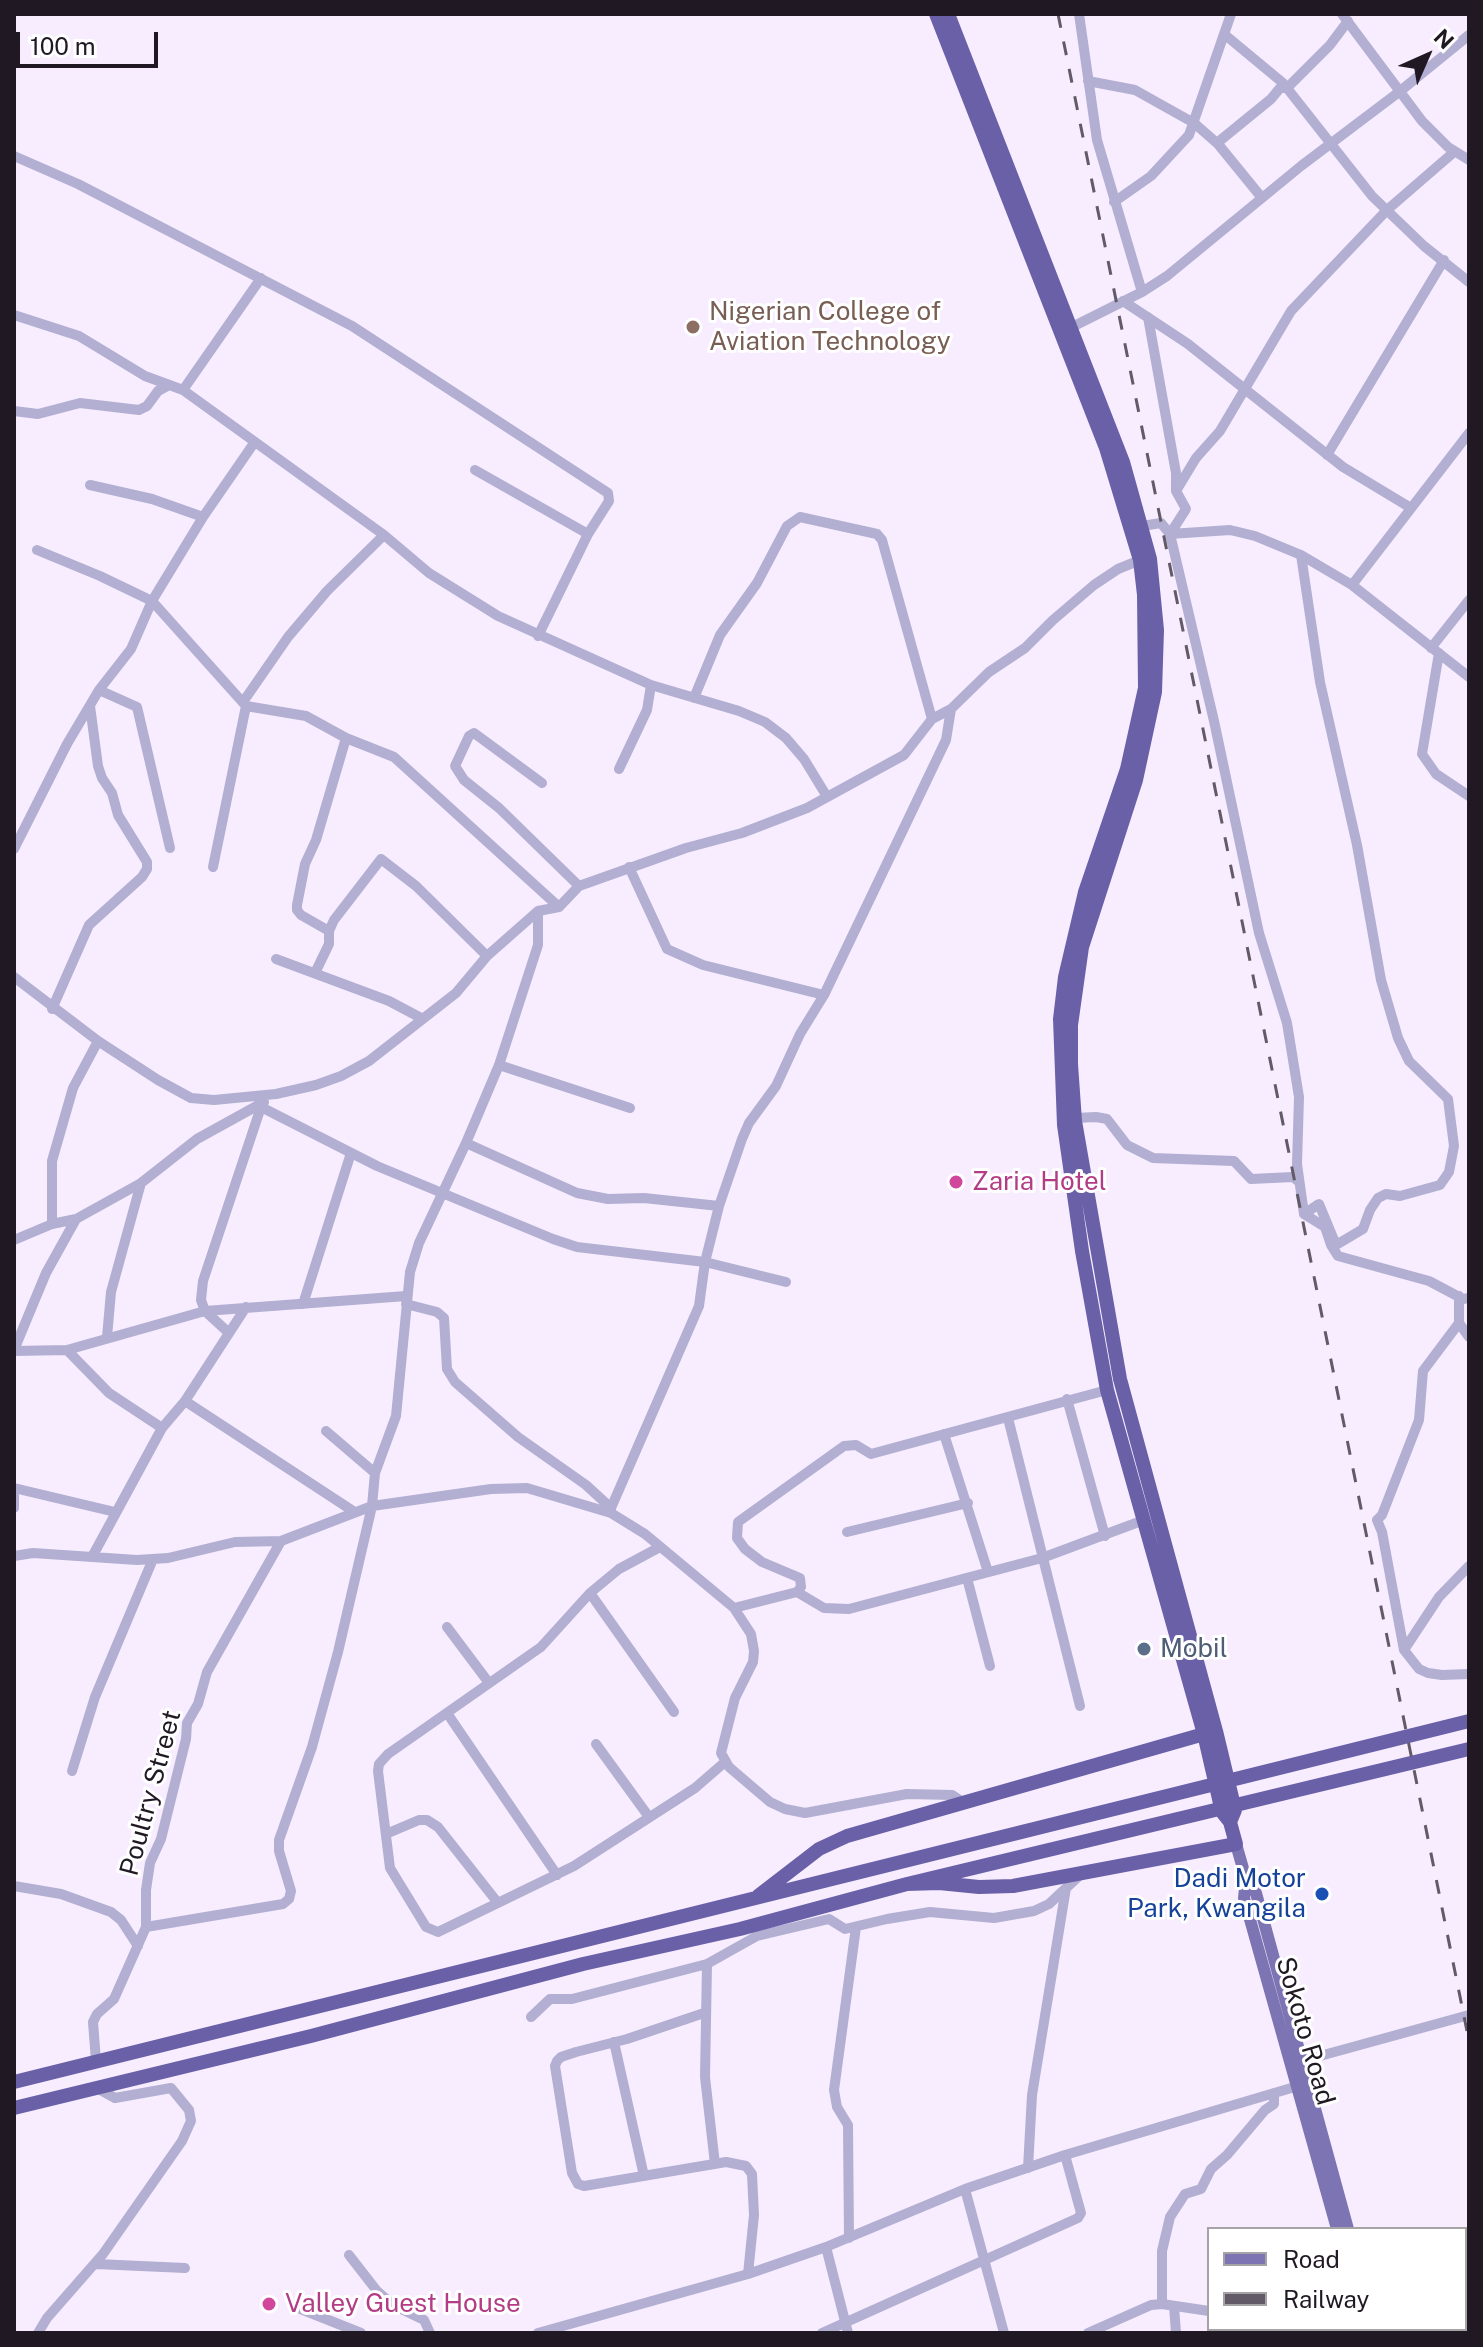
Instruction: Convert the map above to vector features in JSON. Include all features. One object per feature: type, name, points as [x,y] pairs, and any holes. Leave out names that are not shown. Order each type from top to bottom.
[{"type":"highway","points":[[907,1884],[1004,1887],[1236,1844],[1230,1822],[1222,1812],[1204,1734],[1107,1390],[1082,1251],[1064,1125],[1060,1019],[1073,936],[1127,769],[1145,688],[1144,595],[1140,560],[1106,448],[936,14]]},
{"type":"highway","points":[[948,14],[1123,462],[1142,526],[1156,599],[1155,692],[1139,767],[1088,922],[1076,974],[1071,1025],[1075,1118],[1120,1379],[1216,1731],[1235,1810],[1230,1822]]},
{"type":"highway","points":[[14,2082],[1469,1721]]},
{"type":"highway","points":[[746,1902],[764,1893],[804,1859],[833,1842],[1204,1734]]},
{"type":"highway","points":[[14,2108],[311,2036],[583,1964],[740,1929],[907,1884],[1469,1749]]},
{"type":"highway","points":[[1021,1833],[1027,1856]]},
{"type":"main road","name":"Sokoto Road","points":[[1236,1844],[1246,1879],[1244,1898],[1297,2062],[1298,2086],[1336,2227]]},
{"type":"main road","points":[[1297,2062],[1347,2227]]},
{"type":"street","points":[[1079,14],[1097,140],[1142,292]]},
{"type":"street","points":[[1114,202],[1161,167],[1185,142],[1231,14]]},
{"type":"street","points":[[1217,143],[1280,88],[1287,88],[1330,45],[1345,18],[1422,121],[1454,152],[1469,160]]},
{"type":"street","points":[[1224,34],[1267,67],[1287,88],[1372,196],[1424,246],[1469,282]]},
{"type":"street","points":[[1072,327],[1142,292],[1187,261],[1329,144],[1469,35]]},
{"type":"street","points":[[1088,81],[1135,90],[1194,123],[1217,143],[1262,198]]},
{"type":"street","points":[[1176,491],[1196,458],[1220,431],[1291,311],[1387,210],[1454,152]]},
{"type":"street","points":[[14,156],[78,184],[352,326],[608,493],[609,501],[588,534],[538,636]]},
{"type":"street","points":[[1327,455],[1444,260]]},
{"type":"street","points":[[183,390],[261,278]]},
{"type":"street","points":[[1123,301],[1245,388],[1327,455],[1411,508]]},
{"type":"street","points":[[14,315],[79,336],[145,376],[183,390],[384,535],[429,573],[498,616],[651,685],[739,711],[765,722],[786,738],[804,759],[826,795]]},
{"type":"street","points":[[1148,317],[1176,473],[1176,491],[1186,509],[1170,534]]},
{"type":"street","points":[[14,411],[38,414],[80,403],[139,410],[147,406],[158,391],[169,385]]},
{"type":"street","points":[[1352,585],[1469,433]]},
{"type":"street","points":[[14,849],[67,744],[99,690],[131,649],[152,601],[203,517],[254,443]]},
{"type":"street","points":[[475,470],[588,534]]},
{"type":"street","points":[[90,485],[152,499],[203,517]]},
{"type":"street","points":[[694,698],[720,635],[757,583],[787,526],[800,517],[877,534],[882,540],[932,719]]},
{"type":"street","points":[[1142,526],[1161,523],[1170,534],[1259,933],[1287,1023],[1299,1097],[1299,1182],[1304,1214],[1325,1227],[1338,1256],[1429,1281],[1464,1297],[1459,1323],[1423,1371],[1419,1420],[1382,1515],[1377,1520],[1382,1532],[1404,1650],[1419,1669],[1428,1673],[1469,1674]]},
{"type":"street","points":[[1170,534],[1230,530],[1255,536],[1301,555],[1352,585],[1469,677]]},
{"type":"street","points":[[213,867],[244,704],[288,637],[327,591],[384,535]]},
{"type":"street","points":[[37,550],[152,601],[244,704],[306,716],[346,738],[394,757],[559,907]]},
{"type":"street","points":[[1301,555],[1320,682],[1360,857],[1381,980],[1398,1038],[1409,1061],[1448,1099],[1454,1146],[1449,1172],[1440,1185],[1400,1196],[1386,1194],[1378,1198],[1363,1229],[1336,1245],[1319,1204],[1304,1214]]},
{"type":"street","points":[[14,977],[52,1009],[98,1041],[191,1098],[214,1100],[276,1094],[316,1085],[357,1069],[456,993],[487,956],[538,911],[559,907],[579,886],[629,867],[742,833],[807,808],[904,755],[932,719],[951,709],[989,672],[1025,648],[1094,585],[1118,569],[1140,560]]},
{"type":"street","points":[[1469,600],[1435,650],[1422,754],[1436,774],[1469,796]]},
{"type":"street","points":[[619,769],[647,710],[651,685]]},
{"type":"street","points":[[99,690],[137,707],[170,848]]},
{"type":"street","points":[[52,1009],[89,925],[147,869],[147,862],[118,815],[112,793],[102,778],[90,706]]},
{"type":"street","points":[[611,1511],[699,1306],[705,1262],[719,1206],[749,1123],[776,1086],[800,1034],[824,995],[943,748],[951,709]]},
{"type":"street","points":[[542,783],[474,733],[469,736],[455,766],[464,780],[499,808],[579,886]]},
{"type":"street","points":[[329,931],[301,915],[297,905],[305,864],[316,840],[346,738]]},
{"type":"street","points":[[315,973],[329,944],[329,931],[381,859],[416,886],[487,956]]},
{"type":"street","points":[[629,867],[667,949],[703,965],[824,995]]},
{"type":"street","points":[[146,1927],[283,1904],[289,1899],[291,1891],[279,1851],[279,1840],[312,1747],[372,1506],[375,1473],[396,1416],[406,1300],[419,1243],[499,1065],[538,945],[538,911]]},
{"type":"street","points":[[276,959],[389,1001],[423,1019]]},
{"type":"street","points":[[52,1224],[52,1161],[73,1088],[98,1041]]},
{"type":"street","points":[[499,1065],[630,1108]]},
{"type":"street","points":[[14,1240],[52,1224],[76,1219],[141,1183],[197,1139],[276,1094]]},
{"type":"street","points":[[262,1104],[351,1153],[443,1194],[577,1247],[705,1262],[786,1282]]},
{"type":"street","points":[[229,1333],[205,1311],[201,1300],[203,1281],[262,1104]]},
{"type":"street","points":[[1075,1118],[1107,1119],[1127,1145],[1153,1158],[1234,1161],[1251,1179],[1293,1177],[1299,1182]]},
{"type":"street","points":[[466,1143],[577,1193],[608,1199],[644,1198],[719,1206]]},
{"type":"street","points":[[303,1304],[351,1153]]},
{"type":"street","points":[[107,1337],[111,1292],[141,1183]]},
{"type":"street","points":[[424,1186],[432,1215]]},
{"type":"street","points":[[76,1219],[46,1273],[14,1350],[67,1350],[205,1311],[246,1307],[406,1300],[437,1312],[444,1318],[447,1369],[455,1382],[518,1437],[586,1485],[611,1511],[645,1534],[734,1608],[751,1634],[753,1662],[735,1698],[722,1745],[725,1762],[770,1802],[805,1813],[907,1794],[952,1795],[964,1803]]},
{"type":"street","points":[[92,1557],[162,1428],[185,1401],[246,1307]]},
{"type":"street","points":[[1459,1323],[1469,1337]]},
{"type":"street","points":[[67,1350],[109,1393],[162,1428]]},
{"type":"street","points":[[734,1608],[797,1592],[801,1587],[800,1578],[762,1562],[745,1549],[737,1538],[738,1522],[844,1446],[856,1445],[871,1454],[1107,1390]]},
{"type":"street","points":[[1067,1399],[1105,1536]]},
{"type":"street","points":[[185,1401],[353,1511]]},
{"type":"street","points":[[1008,1418],[1080,1706]]},
{"type":"street","points":[[326,1431],[375,1473]]},
{"type":"street","points":[[944,1434],[988,1572]]},
{"type":"street","points":[[14,1488],[115,1512]]},
{"type":"street","points":[[14,1556],[33,1553],[153,1559],[185,1555],[235,1542],[281,1541],[372,1506],[491,1489],[527,1488],[611,1511]]},
{"type":"street","points":[[14,1496],[14,1508]]},
{"type":"street","points":[[847,1532],[968,1503]]},
{"type":"street","points":[[797,1592],[824,1608],[849,1609],[1042,1558],[1144,1520]]},
{"type":"street","name":"Poultry Street","points":[[96,2061],[93,2022],[97,2014],[114,1999],[146,1927],[150,1863],[161,1839],[186,1739],[187,1723],[198,1704],[207,1672],[281,1541]]},
{"type":"street","points":[[660,1547],[619,1569],[590,1593],[541,1647],[388,1754],[379,1764],[390,1868],[430,1930],[438,1932],[574,1866],[695,1788],[725,1762]]},
{"type":"street","points":[[72,1771],[95,1697],[153,1559]]},
{"type":"street","points":[[1404,1650],[1439,1597],[1469,1566]]},
{"type":"street","points":[[967,1578],[990,1666]]},
{"type":"street","points":[[590,1593],[674,1712]]},
{"type":"street","points":[[447,1627],[489,1683]]},
{"type":"street","points":[[447,1713],[557,1875]]},
{"type":"street","points":[[596,1744],[649,1817]]},
{"type":"street","points":[[386,1834],[419,1820],[427,1820],[438,1827],[498,1903]]},
{"type":"street","points":[[531,2017],[550,1999],[572,1999],[707,1964],[757,1936],[829,1919],[845,1929],[930,1912],[994,1918],[1011,1916],[1049,1904],[1082,1874]]},
{"type":"street","points":[[14,1886],[61,1894],[111,1912],[121,1920],[138,1946]]},
{"type":"street","points":[[1028,2168],[1032,2095],[1066,1888]]},
{"type":"street","points":[[849,2238],[848,2125],[837,2107],[834,2090],[856,1927]]},
{"type":"street","points":[[707,1964],[705,2077],[715,2164]]},
{"type":"street","points":[[704,2013],[561,2057],[555,2066],[572,2173],[578,2184],[584,2186],[715,2164],[741,2163],[752,2174],[754,2215],[748,2274]]},
{"type":"street","points":[[1297,2062],[1469,2015]]},
{"type":"street","points":[[614,2042],[644,2176]]},
{"type":"street","points":[[538,2333],[576,2328],[748,2274],[849,2238],[965,2189],[1065,2155],[1298,2086]]},
{"type":"street","points":[[38,2333],[47,2318],[96,2264],[182,2141],[191,2121],[189,2110],[171,2088],[115,2098],[95,2087]]},
{"type":"street","points":[[1162,2304],[1162,2251],[1170,2217],[1185,2194],[1201,2189],[1211,2169],[1274,2104],[1274,2093]]},
{"type":"street","points":[[822,2333],[847,2327],[1078,2218],[1081,2213],[1065,2155]]},
{"type":"street","points":[[965,2189],[1004,2333]]},
{"type":"street","points":[[826,2247],[847,2327]]},
{"type":"street","points":[[349,2255],[377,2291],[393,2305],[424,2320],[430,2333]]},
{"type":"street","points":[[96,2264],[185,2268]]},
{"type":"street","points":[[1088,2333],[1151,2305],[1207,2311]]},
{"type":"street","points":[[293,2306],[361,2333]]},
{"type":"street","points":[[1174,2306],[1176,2333]]},
{"type":"railway","points":[[1058,14],[1469,2041]]},
{"type":"place","name":"Nigerian College of Aviation Technology","points":[[693,327]]},
{"type":"place","name":"Zaria Hotel","points":[[956,1182]]},
{"type":"place","name":"Mobil","points":[[1144,1649]]},
{"type":"place","name":"Dadi Motor Park, Kwangila","points":[[1322,1894]]},
{"type":"place","name":"Valley Guest House","points":[[269,2304]]}]
